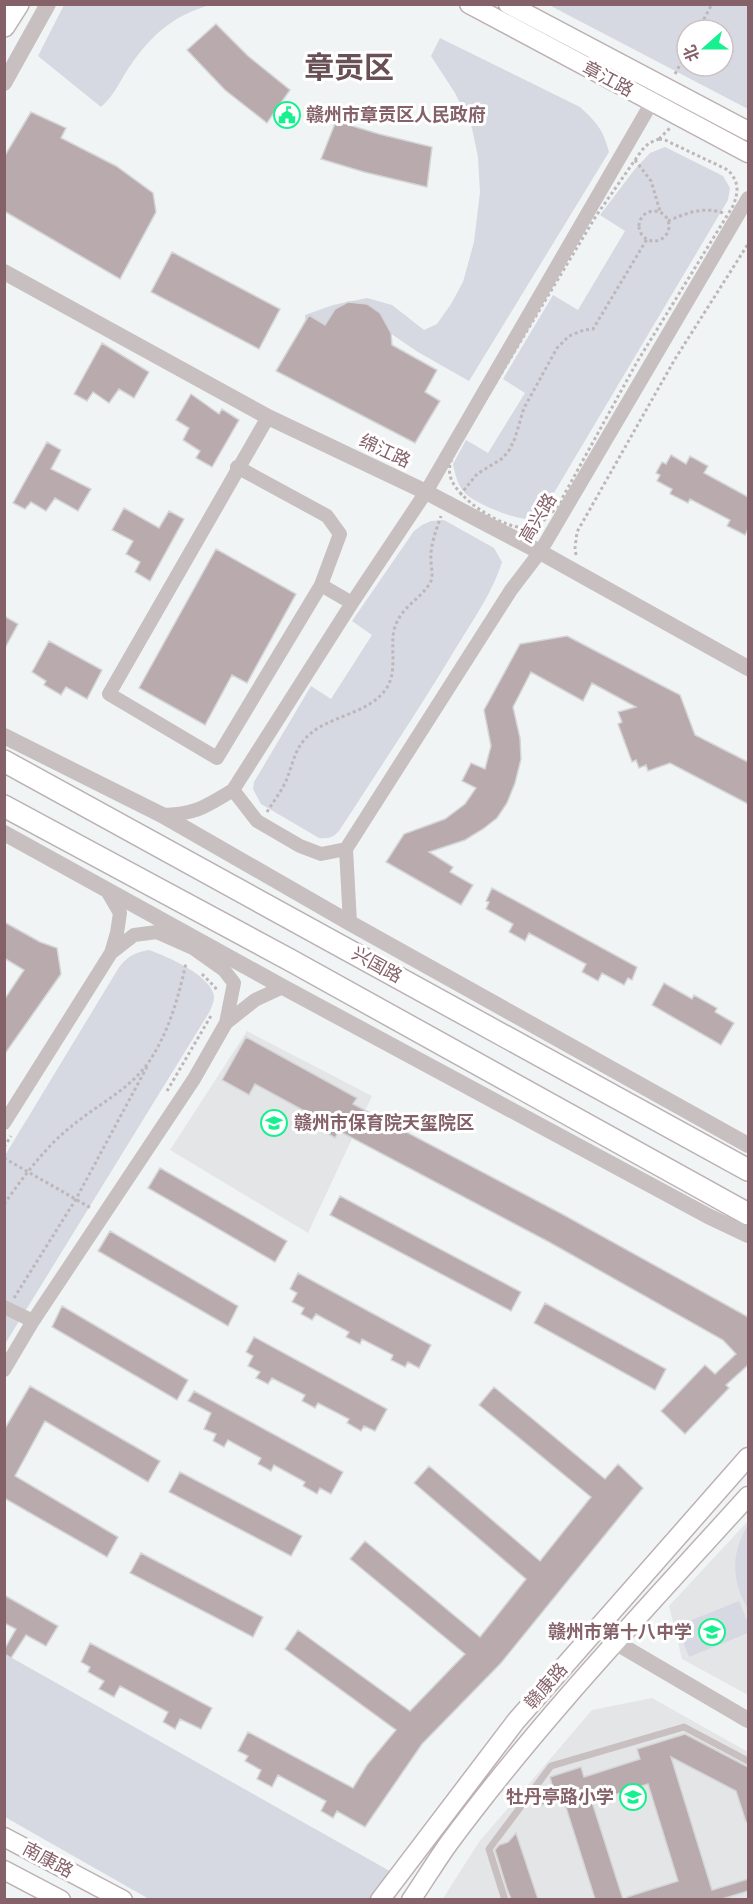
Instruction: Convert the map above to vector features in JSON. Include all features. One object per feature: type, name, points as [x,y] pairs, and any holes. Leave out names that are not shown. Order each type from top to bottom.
[{"type":"main road","points":[[4,26],[18,4]]},
{"type":"main road","name":"章江路","points":[[469,4],[748,153]]},
{"type":"main road","name":"章江路","points":[[508,4],[748,131]]},
{"type":"main road","name":"兴国路","points":[[4,761],[748,1170]]},
{"type":"main road","points":[[4,806],[311,972],[748,1214]]},
{"type":"main road","name":"赣康路","points":[[380,1899],[516,1721],[748,1457]]},
{"type":"main road","name":"赣康路","points":[[411,1899],[448,1844],[528,1742],[615,1642],[748,1496]]},
{"type":"main road","name":"南康路","points":[[4,1838],[123,1899]]},
{"type":"main road","name":"南康路","points":[[4,1870],[61,1899]]},
{"type":"street","points":[[4,83],[48,4]]},
{"type":"street","points":[[162,815],[184,814],[205,807],[233,790],[426,492],[652,102]]},
{"type":"street","name":"高兴路","points":[[346,849],[512,590],[540,552],[748,198]]},
{"type":"street","name":"绵江路","points":[[4,272],[268,417],[426,492],[540,552],[748,668]]},
{"type":"street","points":[[237,467],[327,516],[340,534],[321,585],[217,758],[109,694],[237,467],[268,417]]},
{"type":"street","points":[[321,585],[352,603]]},
{"type":"street","points":[[4,736],[162,815],[350,923],[748,1145]]},
{"type":"street","points":[[233,790],[257,821],[300,846],[321,854],[346,849],[350,923]]},
{"type":"street","points":[[4,833],[283,987],[708,1216],[748,1234]]},
{"type":"street","points":[[4,1123],[111,953],[120,913],[106,889]]},
{"type":"street","points":[[4,1370],[33,1322],[194,1078],[226,1023],[234,983],[224,970],[193,948],[157,932],[134,935],[111,953]]},
{"type":"street","points":[[226,1023],[255,1000],[283,987]]},
{"type":"street","points":[[7,1307],[33,1322]]},
{"type":"street","points":[[615,1642],[748,1720]]},
{"type":"lane","points":[[505,1899],[489,1849],[551,1766],[684,1727],[748,1761]]},
{"type":"path","points":[[704,18],[712,4]]},
{"type":"path","points":[[664,88],[675,75]]},
{"type":"path","points":[[734,177],[738,185],[738,195],[728,214],[637,362],[559,504],[547,518],[537,525],[522,528],[479,509],[460,495],[453,485],[449,464],[463,437],[596,216],[649,143],[659,139],[665,140],[728,170],[741,183]]},
{"type":"path","points":[[635,160],[651,181],[660,211],[654,211],[645,214],[639,224],[639,230],[647,239],[659,240],[667,232],[668,221],[661,213],[654,211]]},
{"type":"path","points":[[668,221],[699,210],[714,209],[728,214]]},
{"type":"path","points":[[460,495],[477,474],[503,458],[510,449],[516,438],[524,408],[557,348],[569,336],[592,329],[647,239]]},
{"type":"path","points":[[577,559],[575,548],[577,532],[675,359],[748,244]]},
{"type":"path","points":[[435,515],[441,514],[450,518]]},
{"type":"path","points":[[267,816],[265,815],[286,781],[294,756],[305,739],[320,728],[366,706],[381,696],[388,685],[393,670],[394,630],[410,603],[431,582],[433,574],[431,551],[441,514]]},
{"type":"path","points":[[7,1307],[76,1199],[152,1058],[179,994],[186,963],[192,966]]},
{"type":"path","points":[[198,970],[215,987],[219,999]]},
{"type":"path","points":[[166,1093],[218,1005]]},
{"type":"path","points":[[4,1204],[28,1172],[66,1131],[135,1078],[152,1058]]},
{"type":"path","points":[[4,1158],[96,1211]]},
{"type":"shaded area","points":[[64,4],[210,5],[185,14],[155,36],[138,55],[114,92],[101,107],[38,56]]},
{"type":"shaded area","points":[[549,5],[748,5],[748,109],[689,78],[735,78],[735,18],[675,18],[675,71]]},
{"type":"shaded area","points":[[440,38],[580,107],[599,127],[609,152],[469,381],[418,352],[384,329],[327,324],[306,328],[305,315],[333,305],[367,298],[392,305],[424,330],[437,324],[463,282],[474,242],[480,192],[478,157],[472,128],[455,93],[431,56]]},
{"type":"shaded area","points":[[665,147],[723,176],[730,188],[728,200],[542,513],[535,518],[520,518],[499,512],[471,498],[461,488],[453,464],[466,440],[488,453],[525,393],[503,379],[553,295],[578,310],[625,231],[600,215],[650,153]]},
{"type":"shaded area","points":[[444,520],[494,548],[502,562],[498,573],[483,604],[445,666],[337,834],[332,837],[319,838],[261,804],[253,789],[254,782],[311,686],[331,699],[372,635],[352,621],[414,531],[431,521]]},
{"type":"shaded area","points":[[149,950],[187,968],[206,982],[212,989],[214,997],[210,1011],[5,1344],[4,1157],[118,969],[131,956]]},
{"type":"shaded area","name":"赣州市保育院天玺院区","points":[[247,1031],[372,1096],[308,1233],[170,1150]]},
{"type":"shaded area","name":"赣州市第十八中学","points":[[748,1521],[748,1695],[682,1659],[669,1606]]},
{"type":"shaded area","points":[[748,1525],[748,1609],[738,1588],[735,1567],[738,1546]]},
{"type":"shaded area","points":[[739,1601],[748,1623],[748,1633],[689,1657],[677,1626]]},
{"type":"shaded area","points":[[5,1654],[395,1874],[381,1899],[149,1899],[5,1817]]},
{"type":"shaded area","name":"牡丹亭路小学","points":[[652,1698],[748,1752],[748,1899],[442,1900],[479,1842],[592,1710]]},
{"type":"building","points":[[216,24],[248,56],[290,90],[267,123],[225,90],[187,50]]},
{"type":"building","points":[[31,112],[66,128],[61,138],[116,166],[153,193],[156,212],[120,279],[4,211],[4,157]]},
{"type":"building","points":[[336,121],[432,147],[427,187],[321,159]]},
{"type":"building","points":[[172,252],[280,309],[259,349],[151,292]]},
{"type":"building","points":[[348,302],[367,304],[380,313],[391,333],[392,345],[437,370],[425,392],[440,401],[415,443],[276,371],[309,315],[325,325],[335,309]]},
{"type":"building","points":[[102,343],[149,372],[134,398],[119,389],[109,403],[93,392],[87,401],[74,394]]},
{"type":"building","points":[[191,394],[219,414],[222,409],[239,420],[212,467],[196,458],[200,451],[183,440],[189,428],[176,420]]},
{"type":"building","points":[[47,442],[61,450],[51,469],[91,489],[78,511],[55,498],[46,511],[31,502],[25,509],[13,503]]},
{"type":"building","points":[[671,455],[686,464],[690,456],[708,466],[704,473],[748,497],[748,529],[745,535],[727,526],[730,520],[690,499],[688,503],[670,494],[672,489],[657,481],[660,475],[656,473],[662,462],[666,464]]},
{"type":"building","points":[[124,508],[159,528],[169,511],[184,519],[150,581],[135,572],[140,562],[126,554],[133,541],[112,530]]},
{"type":"building","points":[[216,549],[296,594],[247,683],[232,675],[205,725],[139,688]]},
{"type":"building","points":[[4,616],[18,624],[4,650]]},
{"type":"building","points":[[567,636],[680,695],[695,735],[748,762],[748,804],[670,763],[648,771],[646,765],[639,768],[636,760],[632,762],[618,724],[622,722],[618,712],[636,707],[592,683],[583,701],[531,672],[513,707],[520,738],[521,759],[507,803],[497,818],[483,829],[465,840],[429,852],[453,867],[450,872],[473,885],[461,905],[386,862],[404,834],[445,819],[465,804],[476,788],[462,781],[471,763],[485,769],[491,746],[484,710],[520,644]]},
{"type":"building","points":[[49,641],[102,670],[87,699],[66,687],[61,695],[44,685],[46,681],[32,672]]},
{"type":"building","points":[[492,888],[637,967],[632,980],[628,978],[624,985],[602,973],[598,981],[582,972],[586,964],[529,933],[525,941],[509,932],[513,924],[486,909],[489,902],[486,901]]},
{"type":"building","points":[[4,922],[40,942],[57,948],[61,974],[4,1055],[4,1000],[24,970],[4,958]]},
{"type":"building","points":[[664,983],[692,999],[694,995],[717,1008],[715,1012],[734,1023],[721,1045],[652,1005]]},
{"type":"building","points":[[246,1037],[357,1098],[353,1104],[562,1214],[748,1317],[748,1368],[747,1366],[726,1385],[729,1388],[685,1434],[661,1411],[705,1365],[715,1374],[736,1354],[723,1340],[549,1242],[339,1131],[335,1138],[319,1128],[323,1121],[255,1084],[249,1095],[222,1080]]},
{"type":"building","points":[[160,1168],[287,1241],[275,1262],[148,1188]]},
{"type":"building","points":[[340,1196],[521,1292],[511,1311],[330,1215]]},
{"type":"building","points":[[110,1231],[238,1306],[228,1326],[98,1251]]},
{"type":"building","points":[[298,1273],[431,1345],[419,1368],[408,1362],[405,1367],[391,1360],[393,1355],[362,1339],[360,1344],[346,1337],[349,1332],[316,1314],[312,1320],[301,1314],[304,1308],[292,1302],[297,1293],[290,1289]]},
{"type":"building","points":[[545,1303],[666,1369],[655,1390],[534,1323]]},
{"type":"building","points":[[62,1306],[188,1380],[177,1400],[52,1327]]},
{"type":"building","points":[[254,1337],[387,1409],[375,1431],[364,1426],[361,1431],[347,1423],[349,1419],[318,1403],[315,1408],[302,1401],[305,1395],[272,1378],[268,1384],[256,1378],[260,1372],[248,1366],[253,1356],[246,1352]]},
{"type":"building","points":[[30,1386],[160,1461],[148,1482],[45,1421],[15,1476],[118,1537],[107,1557],[4,1498],[4,1430]]},
{"type":"building","points":[[494,1387],[605,1479],[618,1464],[643,1488],[501,1663],[422,1744],[365,1827],[337,1811],[333,1818],[321,1811],[326,1801],[278,1775],[272,1787],[257,1779],[261,1770],[245,1761],[248,1756],[238,1751],[248,1732],[353,1788],[367,1765],[396,1730],[285,1649],[298,1630],[410,1711],[465,1654],[350,1559],[365,1541],[480,1637],[526,1579],[414,1483],[429,1466],[540,1561],[591,1497],[479,1405]]},
{"type":"building","points":[[194,1391],[343,1472],[331,1494],[320,1488],[317,1494],[303,1486],[305,1482],[274,1465],[271,1471],[258,1464],[261,1458],[228,1440],[224,1447],[213,1441],[216,1434],[204,1429],[211,1413],[188,1401]]},
{"type":"building","points":[[180,1472],[302,1536],[291,1556],[169,1492]]},
{"type":"building","points":[[141,1553],[263,1617],[253,1637],[130,1573]]},
{"type":"building","points":[[4,1595],[58,1626],[46,1646],[26,1635],[11,1658],[4,1654],[16,1629],[4,1623]]},
{"type":"building","points":[[90,1643],[212,1708],[201,1729],[180,1719],[175,1729],[163,1722],[168,1712],[120,1686],[114,1697],[99,1689],[104,1681],[88,1672],[90,1667],[81,1662]]},
{"type":"building","points":[[685,1734],[748,1767],[748,1822],[746,1822],[736,1791],[671,1757],[712,1890],[748,1879],[748,1891],[722,1899],[628,1899],[627,1897],[678,1881],[648,1784],[592,1802],[623,1899],[595,1899],[563,1798],[536,1807],[552,1785],[550,1777],[581,1767],[584,1777],[640,1759],[637,1749]]},
{"type":"building","points":[[516,1833],[538,1899],[511,1899],[507,1889],[495,1850],[499,1845],[508,1842]]},
{"type":"place","name":"赣州市章贡区人民政府","points":[[287,115]]},
{"type":"place","name":"赣州市保育院天玺院区","points":[[274,1123]]},
{"type":"place","name":"赣州市第十八中学","points":[[712,1632]]},
{"type":"place","name":"牡丹亭路小学","points":[[633,1797]]},
{"type":"district","name":"章贡区","points":[[349,67]]}]
